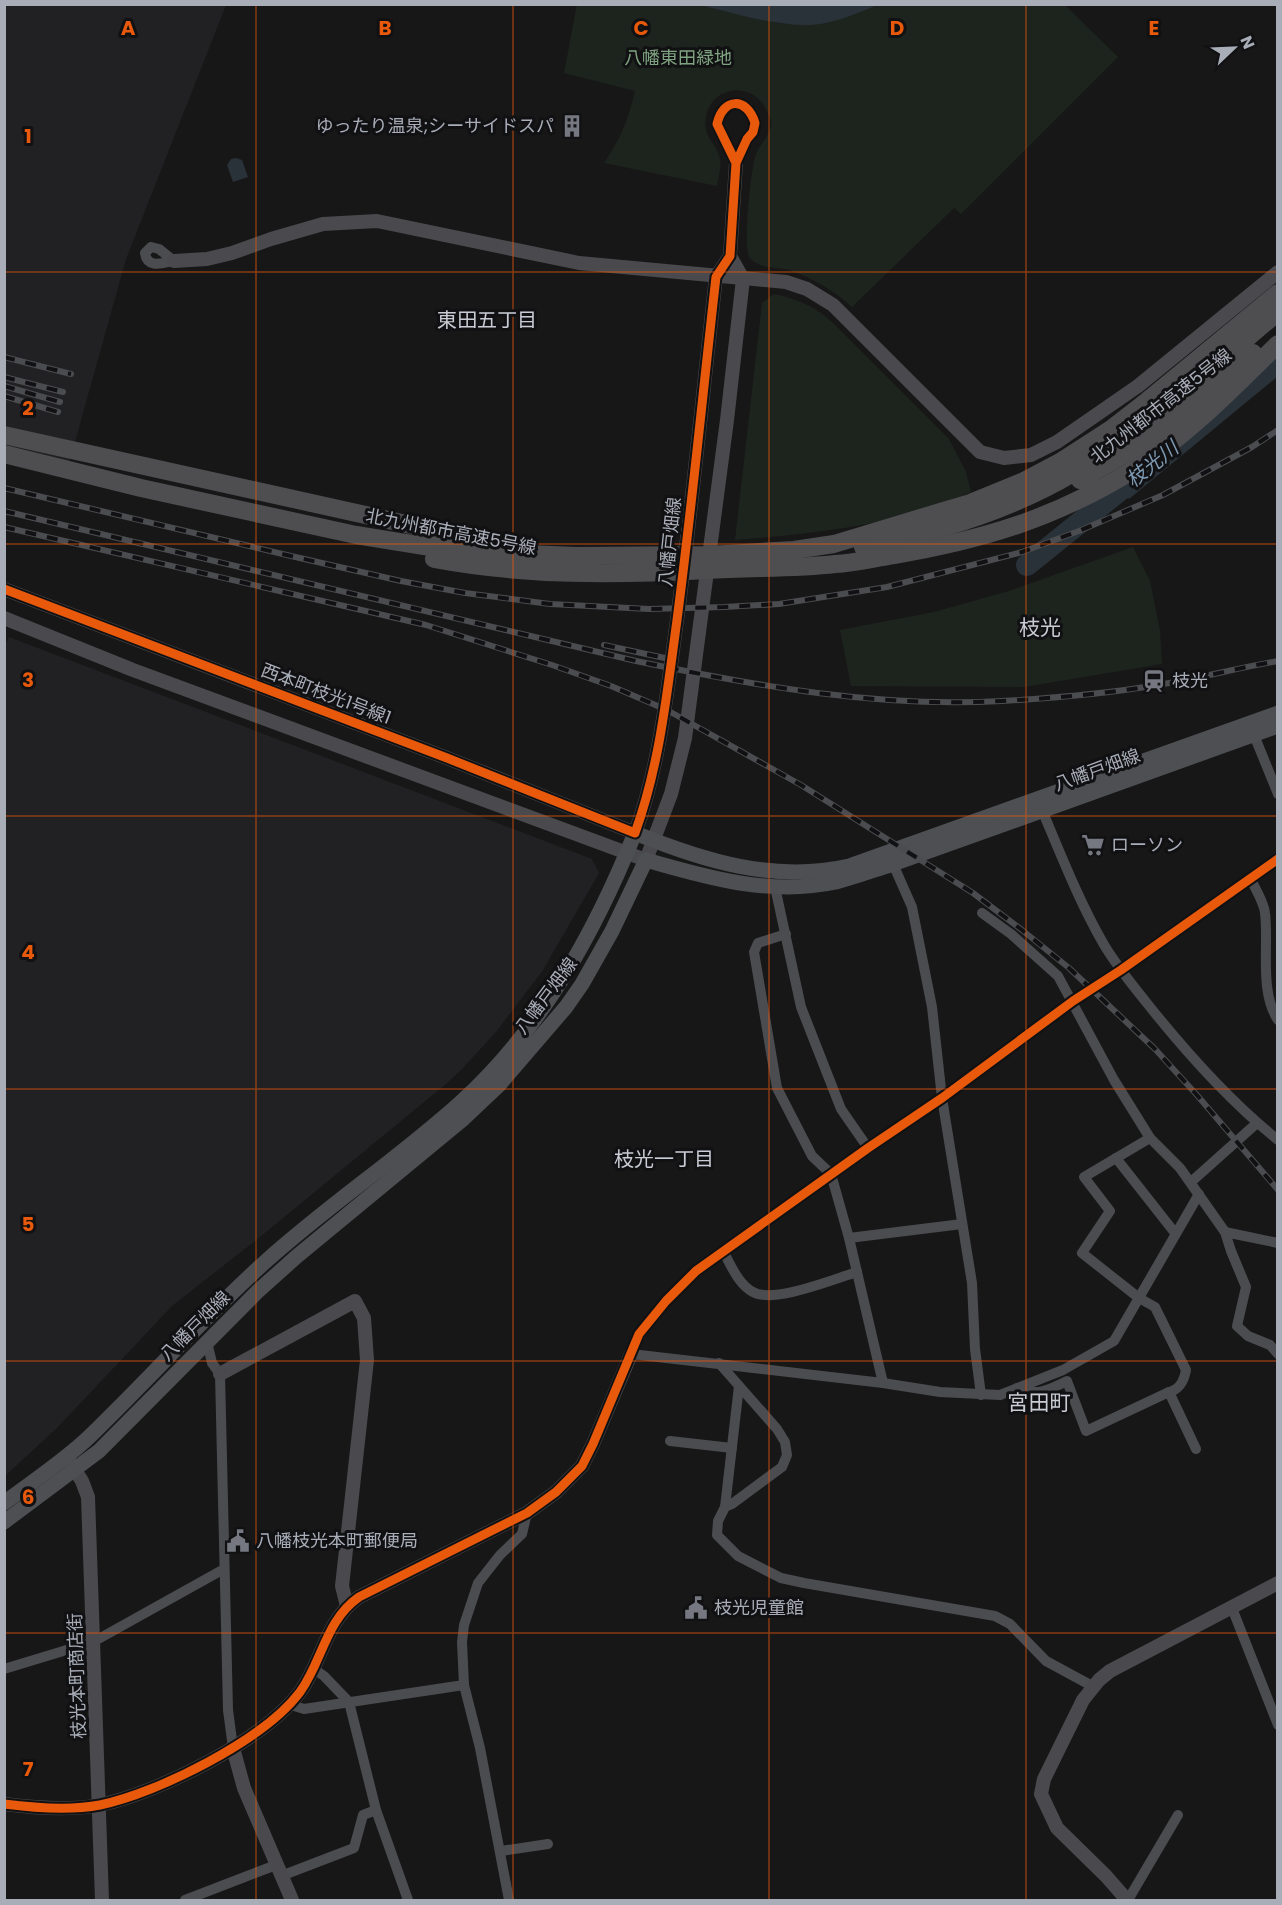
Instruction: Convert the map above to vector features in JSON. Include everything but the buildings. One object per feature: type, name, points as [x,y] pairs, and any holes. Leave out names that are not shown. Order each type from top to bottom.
[{"type":"highway","points":[[708,562],[834,544],[970,503],[1024,481],[1060,462],[1111,429],[1278,293]]},
{"type":"highway","name":"北九州都市高速5号線","points":[[904,539],[995,510],[1072,473],[1110,449],[1157,414],[1278,312]]},
{"type":"highway","name":"北九州都市高速5号線","points":[[4,435],[472,540],[543,550],[631,558],[695,561],[750,560],[844,550],[904,539],[992,516],[1061,490],[1104,468],[1141,445],[1278,333]]},
{"type":"highway","points":[[4,466],[138,498],[455,557],[577,555],[684,563],[836,564],[969,540],[1008,529],[1061,508],[1098,490],[1154,455],[1211,409],[1278,344]]},
{"type":"highway","points":[[4,454],[141,488],[455,557]]},
{"type":"main road","name":"八幡戸畑線","points":[[4,1503],[66,1457],[88,1437],[196,1327],[264,1262],[308,1224],[440,1120],[504,1058],[536,1018],[585,941],[600,915],[634,833],[697,856],[749,869],[795,873],[836,869],[1278,713]]},
{"type":"main road","name":"八幡戸畑線","points":[[4,1522],[99,1451],[207,1342],[296,1257],[462,1120],[515,1067],[566,1007],[582,984],[612,931],[646,860],[729,883],[775,887],[836,882],[893,864],[1278,726]]},
{"type":"street","points":[[4,618],[133,670],[646,860],[671,794],[685,738],[743,279],[730,256],[736,163],[747,139],[753,132],[755,123],[747,107],[739,103],[731,104],[723,109],[717,124],[736,163]]},
{"type":"street","points":[[174,261],[207,259],[232,253],[323,224],[377,221],[579,263],[786,282],[807,289],[833,305],[980,453],[1004,458],[1030,455],[1057,442],[1138,386],[1278,272]]},
{"type":"street","name":"八幡戸畑線","points":[[634,833],[651,783],[663,726],[716,277],[730,256]]},
{"type":"street","name":"西本町枝光1号線1","points":[[4,590],[414,746],[634,833]]},
{"type":"street","points":[[1254,735],[1278,794]]},
{"type":"street","points":[[1042,810],[1103,943],[1121,970],[1181,1046],[1257,1123],[1278,1140]]},
{"type":"street","points":[[4,1804],[56,1808],[100,1805],[144,1791],[183,1774],[233,1748],[260,1729],[300,1692],[314,1669],[336,1619],[347,1606],[359,1597],[527,1513],[556,1492],[582,1466],[639,1334],[696,1271],[942,1098],[1073,1000],[1121,970],[1278,859]]},
{"type":"street","points":[[893,864],[912,907],[932,1006],[942,1098],[972,1283],[975,1349],[981,1395]]},
{"type":"street","points":[[1251,879],[1265,912],[1264,959],[1272,1011],[1278,1020]]},
{"type":"street","points":[[775,887],[801,1007],[841,1109],[868,1148]]},
{"type":"street","points":[[982,913],[1011,934],[1058,976],[1073,1000],[1114,1080],[1150,1138],[1191,1182],[1225,1232],[1246,1287],[1237,1326],[1248,1336],[1270,1345],[1278,1354]]},
{"type":"street","points":[[786,934],[758,943],[754,952],[777,1088],[812,1156],[831,1174],[849,1238],[883,1383]]},
{"type":"street","points":[[1191,1182],[1257,1123]]},
{"type":"street","points":[[1017,1389],[1043,1392],[1067,1381],[1086,1431],[1176,1390],[1184,1380],[1186,1370],[1155,1307],[1082,1253],[1110,1211],[1084,1177],[1150,1138]]},
{"type":"street","points":[[1116,1158],[1175,1233]]},
{"type":"street","points":[[631,1354],[883,1383],[940,1392],[1000,1395],[1063,1370],[1114,1341],[1199,1194]]},
{"type":"street","points":[[849,1238],[963,1224]]},
{"type":"street","points":[[1225,1232],[1278,1243]]},
{"type":"street","points":[[723,1251],[740,1281],[754,1293],[779,1296],[857,1272]]},
{"type":"street","points":[[220,1374],[355,1301],[364,1318],[366,1360],[342,1586],[347,1606]]},
{"type":"street","points":[[207,1342],[212,1363],[220,1374],[228,1710],[233,1748],[244,1788],[292,1900]]},
{"type":"street","points":[[719,1363],[777,1428],[785,1442],[787,1455],[782,1467],[732,1504],[724,1507]]},
{"type":"street","points":[[739,1386],[724,1507],[718,1521],[717,1534],[738,1556],[781,1578],[995,1616],[1010,1624],[1046,1661],[1094,1687]]},
{"type":"street","points":[[1169,1392],[1196,1449]]},
{"type":"street","points":[[670,1441],[732,1448]]},
{"type":"street","name":"枝光本町商店街","points":[[66,1457],[82,1481],[88,1497],[102,1900]]},
{"type":"street","points":[[509,1900],[480,1748],[464,1685],[462,1642],[464,1625],[478,1583],[522,1534],[527,1513]]},
{"type":"street","points":[[4,1669],[93,1642],[224,1569]]},
{"type":"street","points":[[1178,1815],[1127,1900],[1057,1828],[1041,1794],[1044,1779],[1083,1700],[1110,1671],[1278,1583]]},
{"type":"street","points":[[1232,1608],[1278,1725]]},
{"type":"street","points":[[314,1669],[349,1702],[376,1810],[408,1900]]},
{"type":"street","points":[[288,1704],[304,1709],[464,1685]]},
{"type":"street","points":[[185,1900],[354,1848],[363,1815],[376,1810]]},
{"type":"street","points":[[501,1851],[548,1844]]},
{"type":"shaded area","points":[[4,5],[226,5],[126,259],[66,474],[5,455]]},
{"type":"shaded area","points":[[9,637],[592,859],[599,873],[543,970],[496,1032],[462,1069],[260,1237],[172,1306],[57,1428],[5,1476],[4,647]]},
{"type":"green space","name":"八幡東田緑地","points":[[577,4],[699,5],[777,23],[810,25],[832,21],[877,5],[1065,5],[1118,57],[961,214],[954,208],[852,307],[815,281],[789,270],[763,266],[750,258],[747,225],[752,175],[756,154],[771,126],[766,109],[752,94],[733,90],[716,98],[710,106],[705,124],[720,159],[717,186],[604,163],[623,128],[635,91],[564,73]]},
{"type":"green space","points":[[774,294],[806,304],[827,318],[949,439],[966,472],[971,492],[905,516],[857,526],[735,540],[762,303]]},
{"type":"green space","points":[[1133,547],[1150,581],[1160,631],[1162,664],[1024,687],[851,686],[840,630],[934,612],[1009,591]]},
{"type":"water","points":[[877,4],[844,18],[810,25],[768,21],[699,5]]},
{"type":"water","points":[[231,159],[242,160],[248,177],[233,182],[227,165]]},
{"type":"water","points":[[1277,346],[1277,377],[1129,499],[1115,481]]},
{"type":"waterway","name":"枝光川","points":[[1027,565],[1145,470]]},
{"type":"railway","points":[[4,357],[71,374]]},
{"type":"railway","points":[[4,377],[63,392]]},
{"type":"railway","points":[[4,386],[60,402]]},
{"type":"railway","points":[[4,396],[58,412]]},
{"type":"railway","points":[[4,488],[291,556],[465,593],[550,604],[649,609],[724,607],[779,604],[887,587],[1022,552],[1079,531],[1163,495],[1252,447],[1278,430]]},
{"type":"railway","points":[[4,511],[636,661],[727,679],[818,693],[910,701],[1002,701],[1138,688],[1278,661]]},
{"type":"railway","points":[[4,527],[426,625],[552,665],[611,686],[667,710],[801,785],[973,893],[1022,930],[1069,968],[1155,1049],[1278,1190]]},
{"type":"railway","points":[[604,645],[674,660]]},
{"type":"cycle path","points":[[4,589],[447,758],[635,833],[651,781],[666,701],[688,534],[716,277],[730,256],[736,163],[747,139],[753,132],[755,123],[747,108],[735,104],[724,109],[717,124],[736,163]]},
{"type":"cycle path","points":[[4,1804],[40,1808],[76,1808],[124,1799],[179,1777],[236,1746],[262,1728],[300,1692],[308,1680],[331,1629],[339,1617],[359,1597],[527,1513],[556,1492],[582,1466],[639,1334],[666,1301],[696,1271],[942,1098],[1073,1001],[1121,970],[1278,859]]},
{"type":"place","name":"ゆったり温泉;シーサイドスパ","points":[[572,126]]},
{"type":"place","name":"枝光","points":[[1154,681]]},
{"type":"place","name":"ローソン","points":[[1093,845]]},
{"type":"place","name":"八幡枝光本町郵便局","points":[[238,1541]]},
{"type":"place","name":"枝光児童館","points":[[696,1608]]},
{"type":"district","name":"東田五丁目","points":[[487,320]]},
{"type":"district","name":"枝光","points":[[1040,628]]},
{"type":"district","name":"枝光一丁目","points":[[664,1159]]},
{"type":"district","name":"宮田町","points":[[1039,1403]]}]
